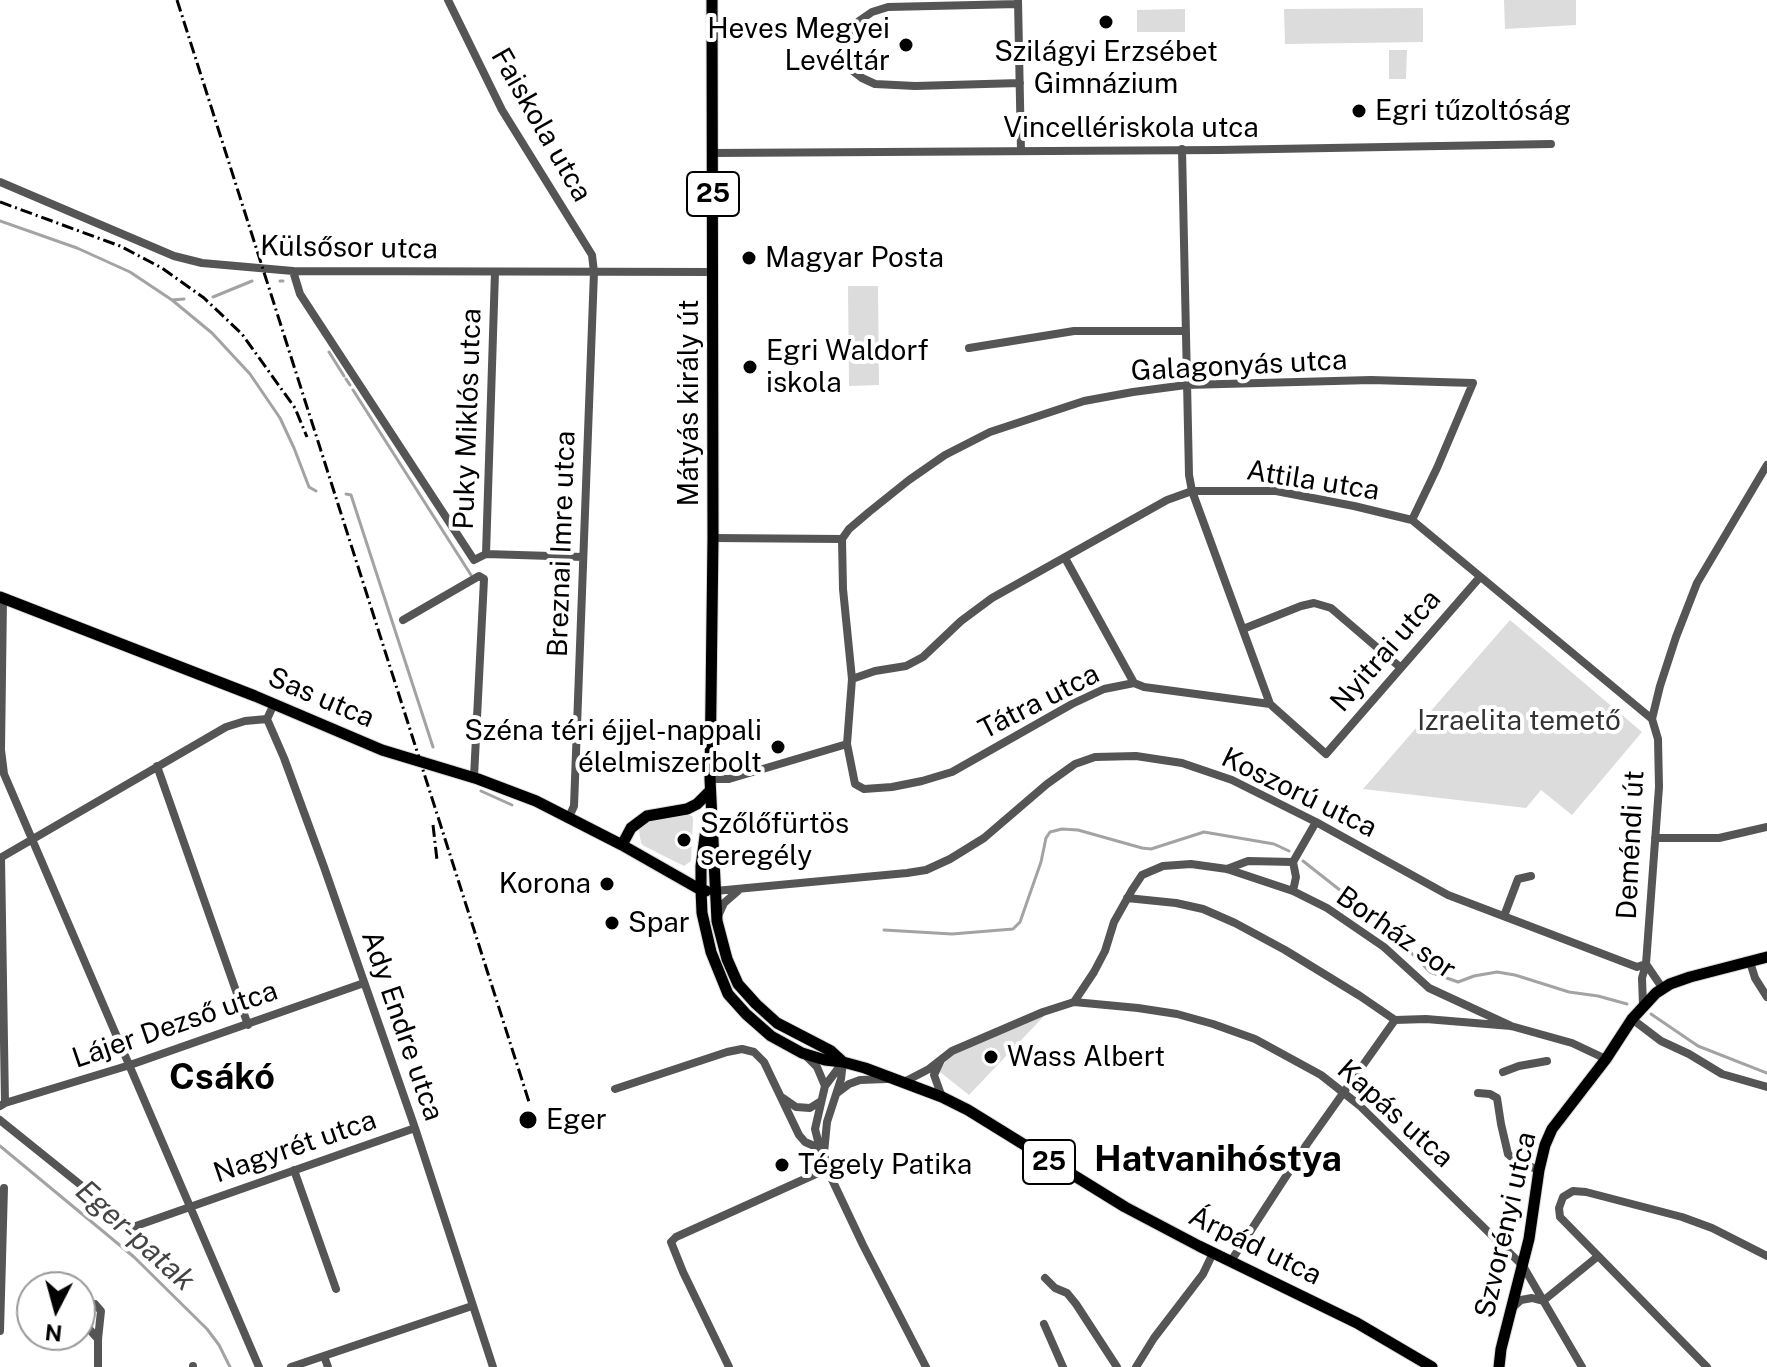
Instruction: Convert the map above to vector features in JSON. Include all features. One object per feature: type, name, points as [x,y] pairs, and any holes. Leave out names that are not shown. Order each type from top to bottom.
[{"type":"main road","name":"Mátyás király út","points":[[712,0],[710,806],[717,921],[727,959],[738,984],[777,1023],[831,1051],[843,1062]]},
{"type":"main road","name":"Sas utca","points":[[2,598],[274,704],[382,750],[474,777],[536,801],[701,890],[715,891]]},
{"type":"main road","points":[[622,845],[631,828],[647,816],[687,809],[697,804],[710,785]]},
{"type":"main road","name":"Mátyás király út","points":[[710,806],[701,873],[702,913],[711,952],[728,994],[771,1036],[802,1053],[843,1062]]},
{"type":"main road","points":[[687,809],[696,811],[706,822]]},
{"type":"main road","points":[[1659,991],[1690,977],[1767,957]]},
{"type":"main road","name":"Szvorényi utca","points":[[1499,1367],[1523,1266],[1545,1145],[1552,1129],[1606,1059],[1632,1019],[1659,991]]},
{"type":"main road","name":"Árpád utca","points":[[843,1062],[942,1097],[968,1110],[1125,1207],[1357,1323],[1432,1367]]},
{"type":"street","name":"Faiskola utca","points":[[448,0],[502,110],[592,255],[594,272]]},
{"type":"street","points":[[1020,83],[875,84],[853,71],[843,50],[844,41],[859,21],[872,12],[888,7],[1018,2],[1020,83],[1021,151]]},
{"type":"street","name":"Vincellériskola utca","points":[[712,153],[1551,144]]},
{"type":"street","points":[[1182,149],[1189,475],[1192,491],[1270,704]]},
{"type":"street","name":"Külsősor utca","points":[[0,182],[174,256],[202,263],[293,271],[713,272]]},
{"type":"street","name":"Puky Miklós utca","points":[[293,271],[300,294],[474,560],[486,554],[495,272]]},
{"type":"street","name":"Breznai Imre utca","points":[[569,817],[574,806],[594,272]]},
{"type":"street","points":[[969,348],[1074,331],[1185,331]]},
{"type":"street","name":"Galagonyás utca","points":[[842,539],[849,529],[909,480],[945,455],[990,432],[1084,401],[1186,385],[1371,380],[1473,383],[1412,520]]},
{"type":"street","name":"Deméndi út","points":[[1643,1005],[1642,965],[1659,787],[1658,739],[1652,719],[1676,637],[1697,583],[1767,465]]},
{"type":"street","name":"Attila utca","points":[[852,679],[906,666],[923,657],[961,621],[992,598],[1167,500],[1192,491],[1276,491],[1412,520],[1652,719]]},
{"type":"street","points":[[710,785],[847,744],[852,679],[843,589],[842,539],[713,538]]},
{"type":"street","points":[[486,554],[583,557]]},
{"type":"street","points":[[1065,558],[1134,683]]},
{"type":"street","points":[[403,620],[479,576],[484,579],[474,777]]},
{"type":"street","name":"Nyitrai utca","points":[[1270,704],[1326,754],[1480,577]]},
{"type":"street","points":[[2,598],[2,774],[259,1367]]},
{"type":"street","points":[[1243,629],[1314,603],[1331,608],[1401,668]]},
{"type":"street","name":"Tátra utca","points":[[847,744],[855,784],[864,789],[892,787],[952,772],[1104,689],[1134,683],[1144,687],[1270,704]]},
{"type":"street","points":[[2,1104],[1,858],[226,727],[267,719],[274,704]]},
{"type":"street","name":"Ady Endre utca","points":[[267,719],[284,758],[415,1128],[493,1367]]},
{"type":"street","name":"Koszorú utca","points":[[715,891],[917,872],[950,859],[984,838],[1075,764],[1095,757],[1136,756],[1182,763],[1232,780],[1316,822],[1448,895],[1642,965]]},
{"type":"street","points":[[157,766],[248,1025]]},
{"type":"street","points":[[1293,891],[1296,877],[1293,862],[1316,822]]},
{"type":"street","points":[[1655,838],[1719,838],[1767,827]]},
{"type":"street","points":[[1227,869],[1248,861],[1293,862]]},
{"type":"street","name":"Borház sor","points":[[1074,1002],[1094,972],[1105,951],[1114,922],[1142,875],[1163,866],[1191,864],[1227,869],[1293,891],[1327,908],[1384,947],[1429,988],[1511,1026]]},
{"type":"street","points":[[1504,916],[1518,879],[1531,876]]},
{"type":"street","points":[[717,921],[724,903],[740,889]]},
{"type":"street","points":[[1127,898],[1203,909],[1235,923],[1285,950],[1395,1020],[1426,1019],[1511,1026],[1572,1043],[1606,1059]]},
{"type":"street","points":[[1750,962],[1755,978],[1767,997]]},
{"type":"street","points":[[1642,965],[1659,991]]},
{"type":"street","points":[[1642,978],[1646,988],[1659,991]]},
{"type":"street","name":"Lájer Dezső utca","points":[[2,1104],[130,1065],[364,983]]},
{"type":"street","points":[[836,1094],[860,1080],[899,1081],[919,1075],[952,1051],[977,1039],[1074,1002]]},
{"type":"street","name":"Kapás utca","points":[[1074,1002],[1177,1014],[1213,1024],[1255,1039],[1321,1075],[1344,1092],[1523,1266],[1582,1367]]},
{"type":"street","points":[[1632,1019],[1661,1041],[1722,1074],[1767,1087]]},
{"type":"street","points":[[1231,1261],[1298,1156],[1395,1020]]},
{"type":"street","points":[[615,1089],[742,1049],[754,1052],[764,1062],[799,1135],[805,1142],[823,1148]]},
{"type":"street","points":[[802,1053],[817,1067],[825,1086]]},
{"type":"street","points":[[942,1059],[934,1075],[942,1097]]},
{"type":"street","points":[[1503,1072],[1547,1061]]},
{"type":"street","points":[[843,1062],[825,1086],[815,1129],[827,1169],[921,1366]]},
{"type":"street","points":[[823,1148],[843,1062]]},
{"type":"street","points":[[1478,1093],[1497,1098],[1508,1154],[1516,1161],[1539,1170]]},
{"type":"street","points":[[782,1097],[796,1107],[810,1108],[821,1101]]},
{"type":"street","points":[[792,1117],[804,1126],[815,1129],[827,1122]]},
{"type":"street","name":"Nagyrét utca","points":[[0,1120],[133,1227],[415,1128]]},
{"type":"street","points":[[729,1367],[671,1242],[676,1237],[827,1169]]},
{"type":"street","points":[[294,1170],[336,1289]]},
{"type":"street","points":[[0,1331],[4,1188]]},
{"type":"street","points":[[1707,1367],[1560,1217],[1563,1197],[1573,1191],[1586,1192],[1682,1217],[1712,1228],[1767,1256]]},
{"type":"street","points":[[1136,1367],[1203,1274],[1213,1253]]},
{"type":"street","points":[[1512,1308],[1521,1300],[1532,1298],[1543,1301],[1597,1257]]},
{"type":"street","points":[[1045,1278],[1055,1288],[1067,1293],[1076,1304],[1117,1367]]},
{"type":"street","points":[[291,1367],[472,1306]]},
{"type":"street","points":[[1044,1324],[1063,1367]]},
{"type":"street","points":[[98,1339],[98,1367]]},
{"type":"street","points":[[324,1356],[328,1367]]},
{"type":"green space","points":[[1504,0],[1576,0],[1576,25],[1505,29]]},
{"type":"green space","points":[[1423,8],[1423,42],[1285,44],[1284,9]]},
{"type":"green space","points":[[1185,9],[1185,32],[1137,32],[1137,10]]},
{"type":"green space","points":[[1389,50],[1407,50],[1406,79],[1389,79]]},
{"type":"green space","points":[[848,286],[878,286],[879,385],[849,386]]},
{"type":"green space","name":"Izraelita temető","points":[[1510,620],[1642,732],[1572,815],[1541,790],[1526,808],[1363,789]]},
{"type":"green space","points":[[686,814],[693,819],[691,861],[684,866],[641,843],[640,824],[646,819]]},
{"type":"green space","points":[[1046,1014],[969,1095],[940,1072],[946,1060],[956,1052]]},
{"type":"waterway","points":[[0,221],[77,248],[130,272],[172,300],[212,333],[250,374],[280,418],[309,487],[316,491]]},
{"type":"waterway","points":[[213,297],[252,281]]},
{"type":"waterway","points":[[172,300],[184,299]]},
{"type":"waterway","points":[[329,352],[344,376]]},
{"type":"waterway","points":[[346,379],[350,385]]},
{"type":"waterway","points":[[353,390],[471,575]]},
{"type":"waterway","points":[[346,494],[351,495],[433,747]]},
{"type":"waterway","points":[[481,791],[512,805]]},
{"type":"waterway","points":[[884,930],[952,934],[1013,929],[1020,922],[1046,838],[1050,832],[1062,829],[1078,830],[1151,849],[1204,832],[1274,844],[1289,851]]},
{"type":"waterway","points":[[1303,861],[1383,924],[1430,972],[1458,982],[1497,972],[1627,1004]]},
{"type":"waterway","points":[[1651,1014],[1698,1046],[1767,1073]]},
{"type":"waterway","name":"Eger-patak","points":[[0,1146],[134,1257],[207,1329],[230,1367]]},
{"type":"railway","points":[[177,0],[530,1105]]},
{"type":"railway","points":[[0,202],[120,246],[162,268],[204,298],[242,334],[295,408],[307,437]]},
{"type":"railway","points":[[433,825],[437,860]]},
{"type":"place","name":"Szilágyi Erzsébet Gimnázium","points":[[1106,22]]},
{"type":"place","name":"Heves Megyei Levéltár","points":[[906,45]]},
{"type":"place","name":"Egri tűzoltóság","points":[[1359,111]]},
{"type":"place","name":"Magyar Posta","points":[[749,258]]},
{"type":"place","name":"Egri Waldorf iskola","points":[[750,367]]},
{"type":"place","name":"Széna téri éjjel-nappali élelmiszerbolt","points":[[778,747]]},
{"type":"place","name":"Szőlőfürtös seregély","points":[[684,840]]},
{"type":"place","name":"Korona","points":[[607,884]]},
{"type":"place","name":"Spar","points":[[612,923]]},
{"type":"place","name":"Wass Albert","points":[[991,1057]]},
{"type":"place","name":"Eger","points":[[528,1120]]},
{"type":"place","name":"Tégely Patika","points":[[782,1165]]},
{"type":"district","name":"Csákó","points":[[222,1078]]},
{"type":"district","name":"Hatvanihóstya","points":[[1218,1160]]}]
